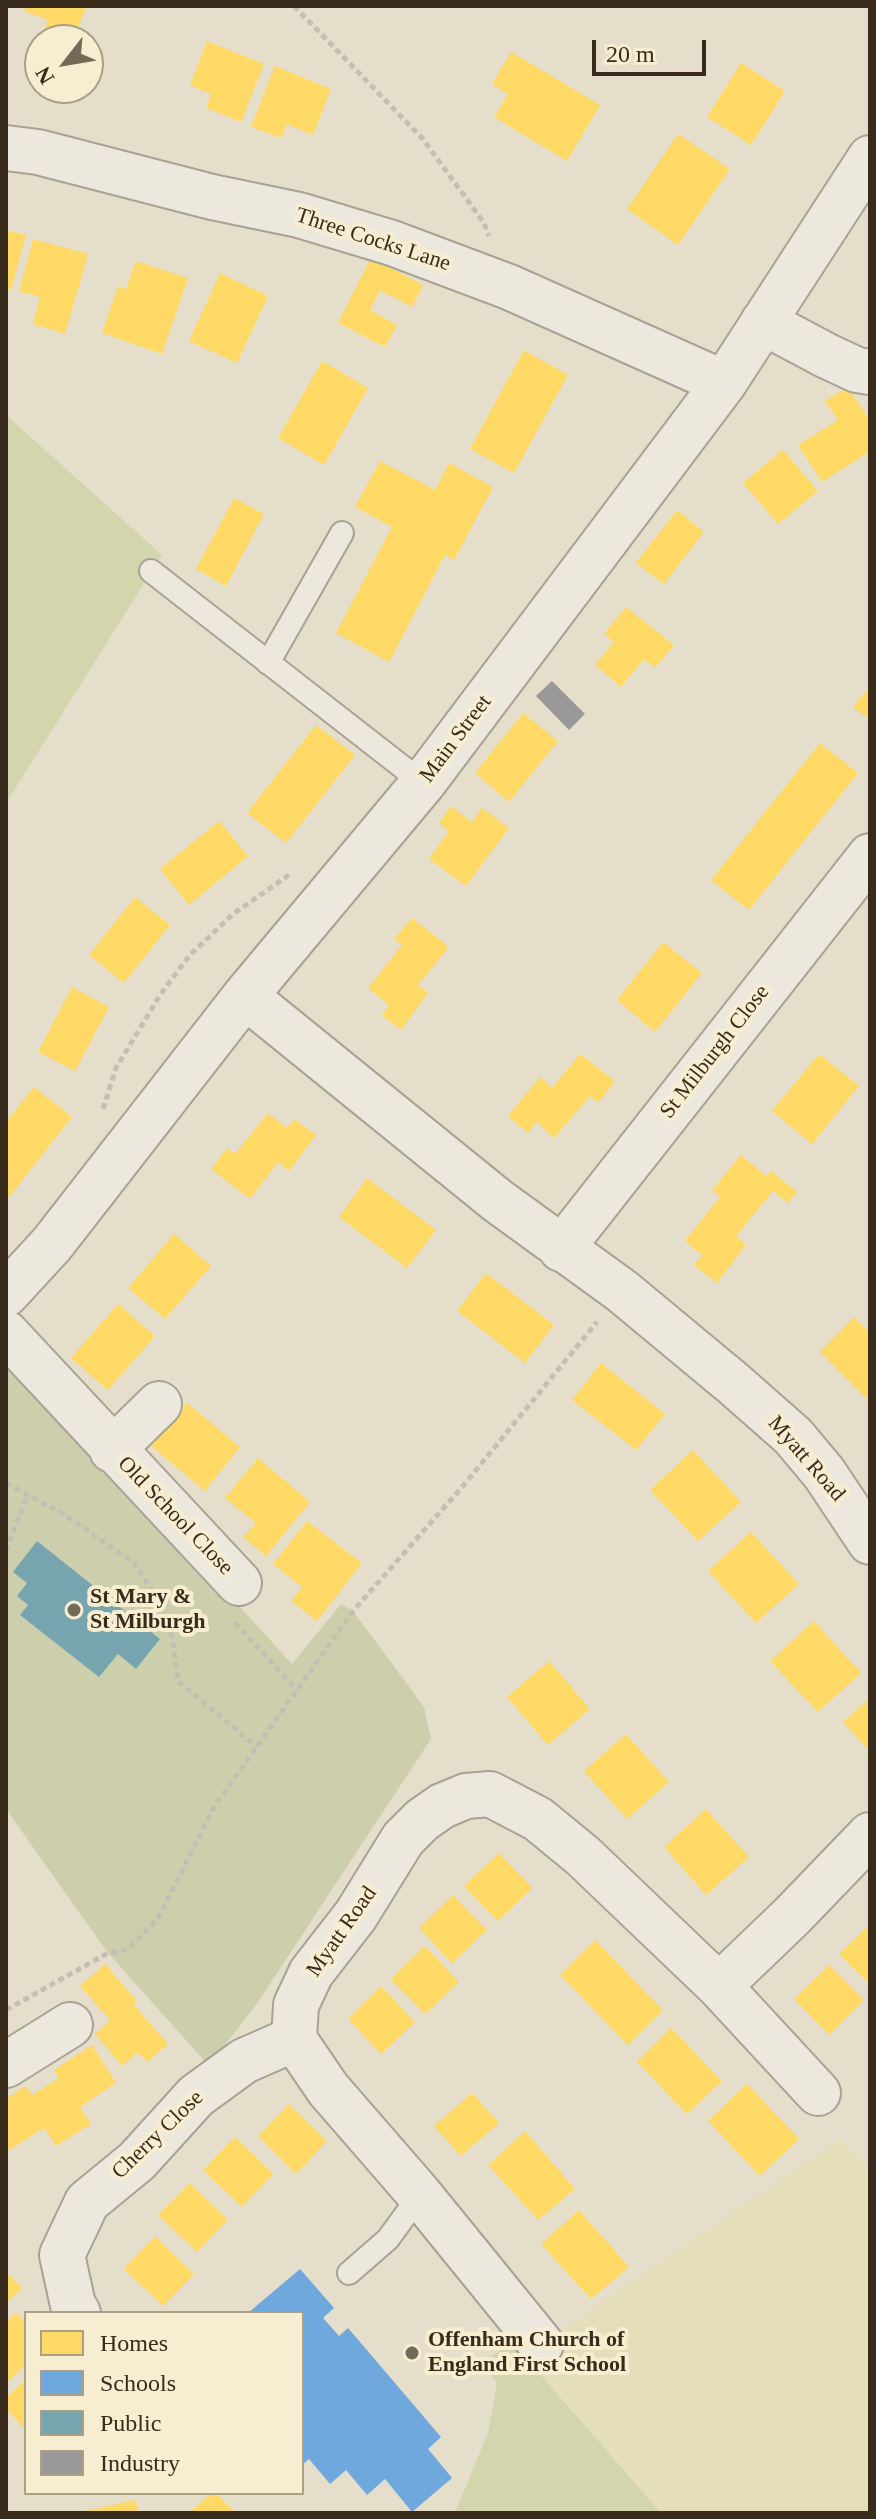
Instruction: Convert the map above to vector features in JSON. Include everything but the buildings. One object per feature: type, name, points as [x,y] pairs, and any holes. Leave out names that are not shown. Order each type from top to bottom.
[{"type":"street","name":"Three Cocks Lane","points":[[6,148],[38,152],[212,197],[299,215],[392,243],[509,287],[724,383]]},
{"type":"street","name":"Main Street","points":[[6,1294],[52,1244],[245,996],[423,783],[724,383],[870,158]]},
{"type":"street","points":[[763,322],[827,356],[857,370],[870,372]]},
{"type":"street","name":"St Milburgh Close","points":[[561,1249],[870,856]]},
{"type":"street","points":[[245,996],[498,1201],[622,1291]]},
{"type":"street","name":"Myatt Road","points":[[622,1291],[793,1436],[817,1464],[870,1542]]},
{"type":"street","name":"Old School Close","points":[[6,1333],[239,1583]]},
{"type":"street","name":"Old School Close","points":[[112,1450],[159,1404]]},
{"type":"street","name":"Myatt Road","points":[[294,2039],[296,2005],[311,1973],[356,1915],[403,1839],[432,1813],[466,1796],[490,1794],[538,1819],[583,1856],[719,1986],[818,2093]]},
{"type":"street","points":[[719,1986],[870,1835]]},
{"type":"street","points":[[6,2065],[70,2025]]},
{"type":"street","points":[[294,2039],[328,2089],[420,2195],[541,2344]]},
{"type":"street","name":"Cherry Close","points":[[77,2311],[62,2255],[87,2202],[137,2161],[196,2096],[244,2061],[294,2039]]},
{"type":"lane","points":[[268,663],[342,533]]},
{"type":"lane","points":[[151,571],[423,783]]},
{"type":"lane","points":[[349,2273],[388,2239],[420,2195]]},
{"type":"path","points":[[294,6],[423,139],[484,223],[509,287]]},
{"type":"path","points":[[6,2010],[108,1953],[132,1946],[158,1918],[214,1807],[353,1611],[463,1486],[622,1291]]},
{"type":"path","points":[[6,1483],[65,1515],[134,1563],[155,1595],[172,1637],[178,1681],[257,1747]]},
{"type":"path","points":[[6,1551],[27,1496]]},
{"type":"shaded area","points":[[840,2139],[870,2169],[870,2513],[661,2513],[525,2357]]},
{"type":"green space","points":[[6,415],[162,555],[6,803]]},
{"type":"green space","points":[[6,1351],[292,1664],[341,1604],[353,1611],[424,1707],[431,1739],[256,2005],[209,2066],[108,1953],[6,1809]]},
{"type":"green space","points":[[518,2348],[661,2513],[455,2513],[488,2433],[497,2383],[482,2362],[501,2350]]},
{"type":"place","name":"St Mary & St Milburgh","points":[[74,1610]]},
{"type":"place","name":"Offenham Church of England First School","points":[[412,2353]]}]
